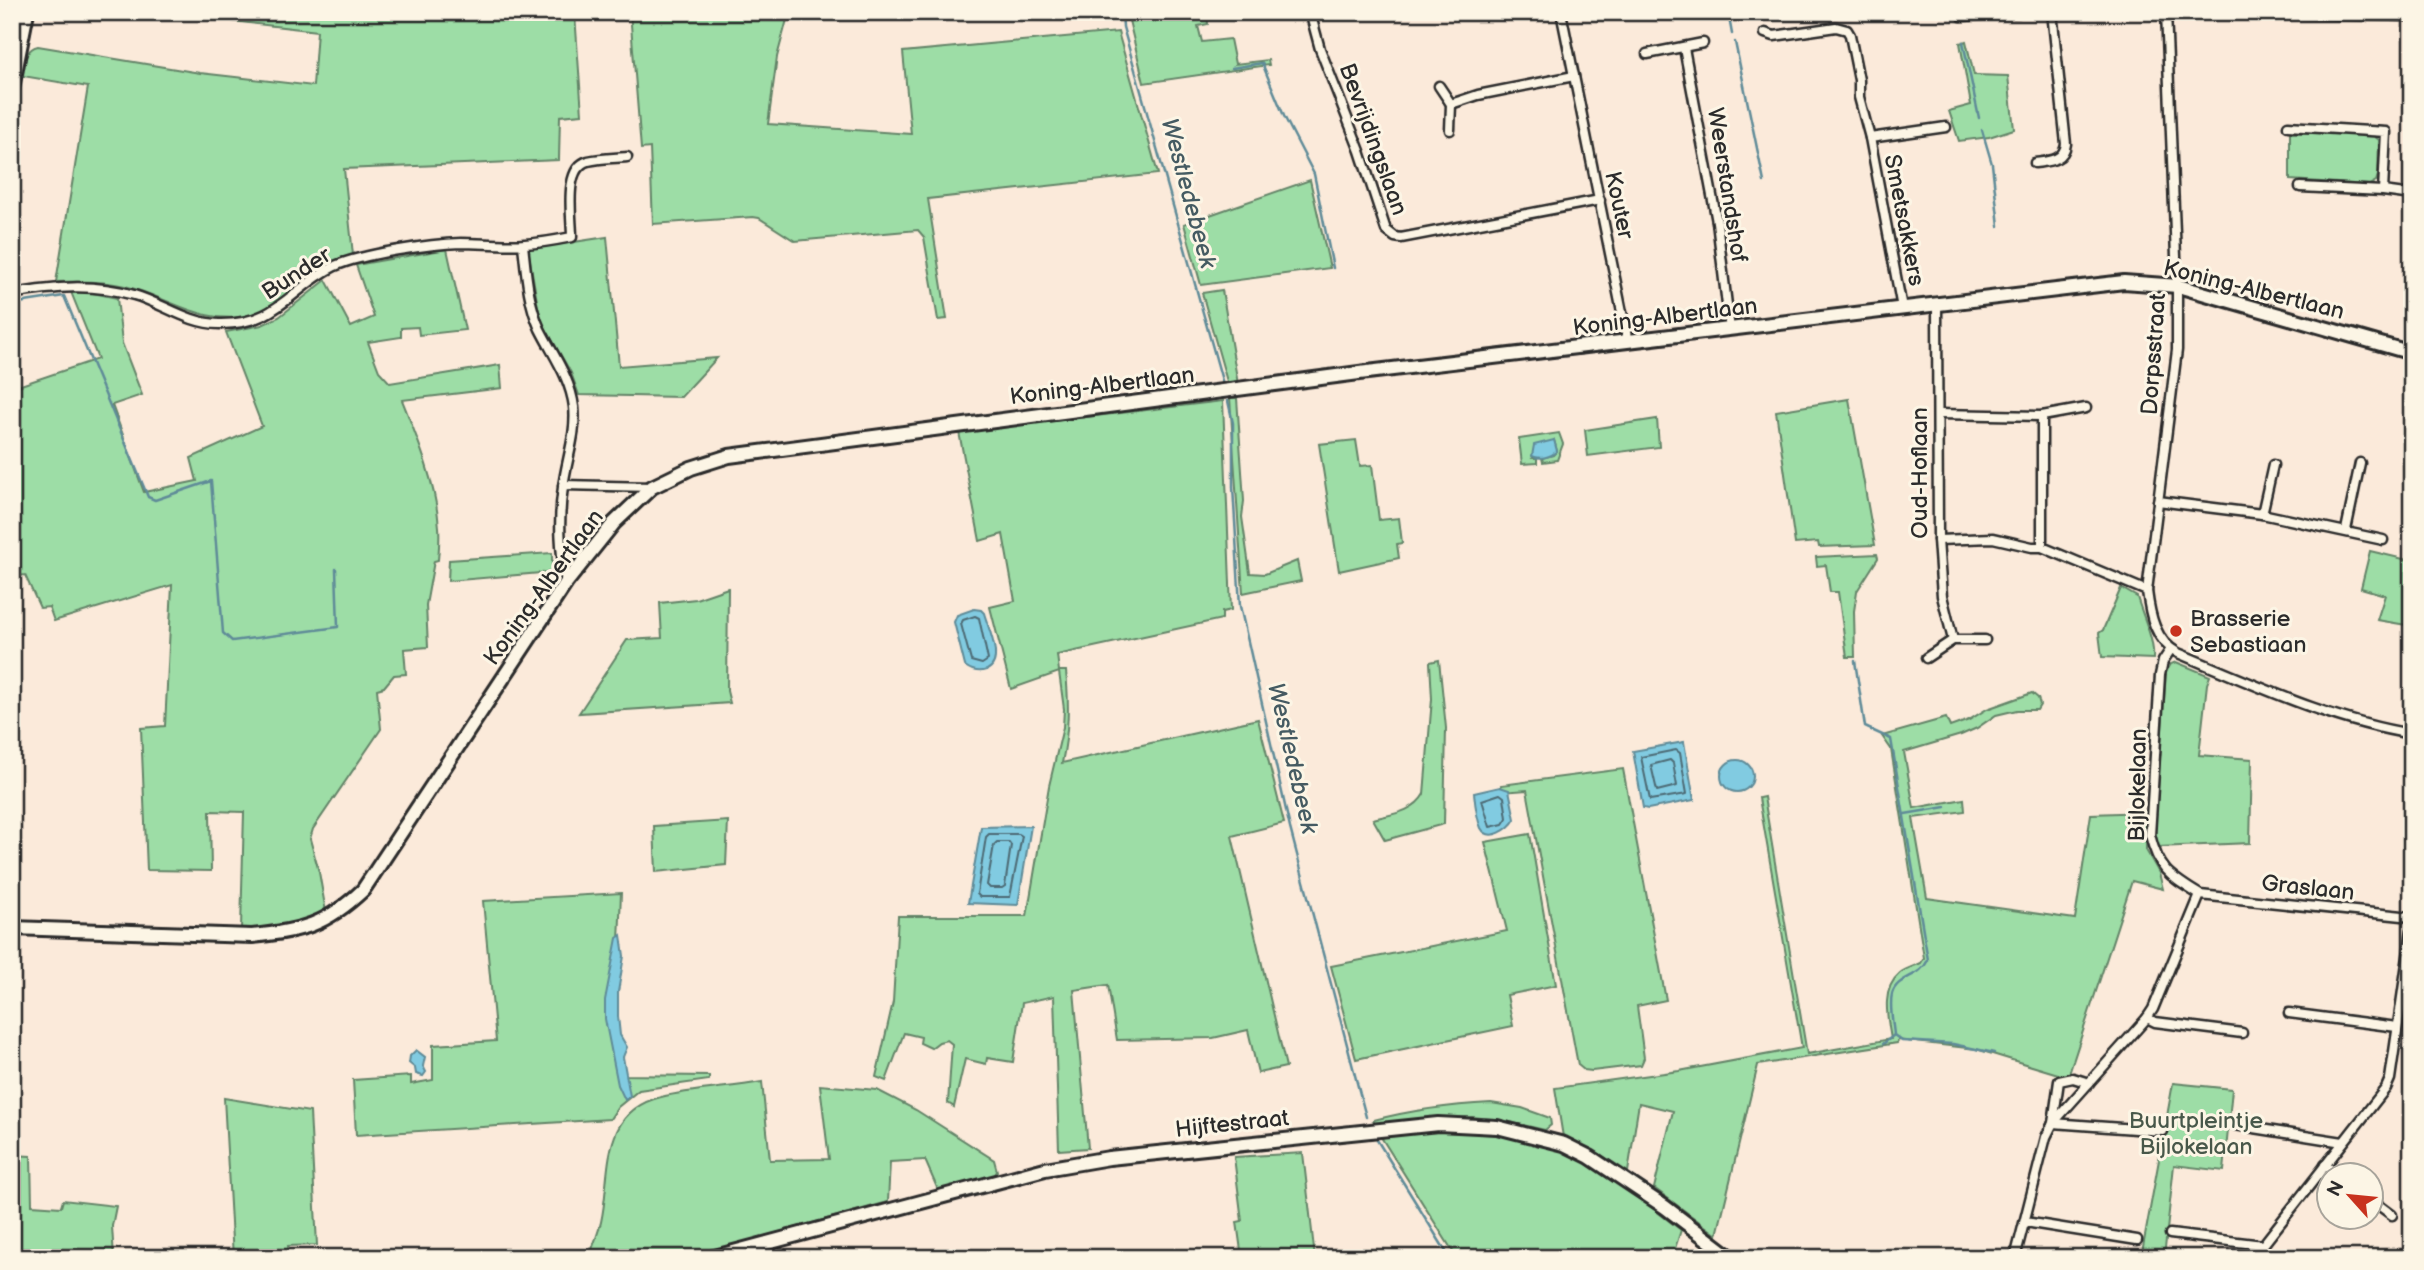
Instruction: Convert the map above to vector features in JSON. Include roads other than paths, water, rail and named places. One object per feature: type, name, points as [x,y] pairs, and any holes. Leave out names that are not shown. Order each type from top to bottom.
[{"type":"street","points":[[12,88],[27,12]]},
{"type":"street","name":"Bevrijdingslaan","points":[[1310,12],[1320,49],[1360,151],[1387,230],[1395,237],[1600,200]]},
{"type":"street","name":"Kouter","points":[[1561,12],[1628,342]]},
{"type":"street","points":[[1961,12],[1962,16],[2019,12]]},
{"type":"street","points":[[2035,163],[2059,158],[2065,150],[2058,53],[2052,12]]},
{"type":"street","name":"Dorpsstraat","points":[[2166,12],[2178,286],[2177,351],[2147,591],[2154,624],[2160,638],[2171,649]]},
{"type":"street","points":[[2234,12],[2412,16]]},
{"type":"street","name":"Smetsakkers","points":[[1765,33],[1774,36],[1836,27],[1847,30],[1850,35],[1859,80],[1859,97],[1870,138],[1902,308]]},
{"type":"street","points":[[1647,54],[1703,43]]},
{"type":"street","name":"Weerstandshof","points":[[1684,48],[1717,222],[1730,330]]},
{"type":"street","points":[[1451,104],[1478,95],[1573,76]]},
{"type":"street","points":[[1439,86],[1451,104],[1450,130]]},
{"type":"street","points":[[2288,126],[2386,132],[2384,191]]},
{"type":"street","name":"Smetsakkers","points":[[1870,138],[1946,127]]},
{"type":"street","name":"Bunder","points":[[12,294],[62,286],[105,289],[134,295],[200,321],[218,324],[257,319],[270,314],[318,276],[336,266],[358,259],[458,243],[523,245],[572,237],[572,177],[578,165],[588,161],[627,157]]},
{"type":"street","points":[[2300,187],[2412,195]]},
{"type":"street","points":[[523,245],[532,304],[540,328],[565,374],[572,394],[573,431],[558,533],[566,583]]},
{"type":"street","name":"Koning-Albertlaan","points":[[12,928],[252,936],[287,933],[310,927],[342,910],[363,890],[566,583],[614,523],[652,487],[691,468],[729,456],[1262,385],[2123,282],[2178,286],[2412,353]]},
{"type":"street","name":"Oud-Hoflaan","points":[[1937,304],[1938,540],[1942,596],[1952,640]]},
{"type":"street","points":[[1938,414],[2042,416],[2086,408]]},
{"type":"street","points":[[2042,416],[2042,547]]},
{"type":"street","points":[[2346,530],[2360,463]]},
{"type":"street","points":[[2262,514],[2273,465]]},
{"type":"street","points":[[563,485],[652,487]]},
{"type":"street","points":[[2158,500],[2262,514],[2383,540]]},
{"type":"street","points":[[1938,540],[1993,538],[2042,547],[2147,591]]},
{"type":"street","points":[[1926,658],[1952,640],[1985,640]]},
{"type":"street","points":[[2171,649],[2302,703],[2372,725],[2412,734]]},
{"type":"street","name":"Bijlokelaan","points":[[2171,649],[2163,661],[2160,675],[2150,835],[2155,856],[2162,868],[2200,895]]},
{"type":"street","points":[[2015,1258],[2046,1137],[2053,1123],[2153,1009],[2200,895]]},
{"type":"street","name":"Graslaan","points":[[2200,895],[2412,917]]},
{"type":"street","points":[[2327,1162],[2386,1088],[2390,1079],[2412,929]]},
{"type":"street","points":[[2289,1013],[2397,1027]]},
{"type":"street","points":[[2147,1018],[2155,1022],[2242,1033]]},
{"type":"street","points":[[2053,1123],[2059,1081],[2073,1079],[2089,1083]]},
{"type":"street","points":[[2053,1123],[2163,1132]]},
{"type":"street","name":"Hijftestraat","points":[[711,1258],[1045,1169],[1109,1158],[1438,1124],[1497,1127],[1564,1144],[1590,1157],[1665,1207],[1732,1258]]},
{"type":"street","points":[[2235,1125],[2343,1142]]},
{"type":"street","points":[[2261,1258],[2263,1245],[2316,1177]]},
{"type":"street","points":[[2386,1211],[2392,1215]]},
{"type":"street","points":[[2025,1222],[2137,1240]]},
{"type":"street","points":[[2170,1234],[2263,1245]]},
{"type":"water","points":[[1554,440],[1557,451],[1555,453],[1542,458],[1532,456],[1534,445]]},
{"type":"water","points":[[974,609],[984,613],[995,652],[992,666],[981,671],[965,666],[954,622],[957,615]]},
{"type":"water","points":[[1684,742],[1694,800],[1643,808],[1633,751]]},
{"type":"water","points":[[1737,760],[1748,765],[1753,776],[1748,787],[1737,792],[1726,787],[1721,776],[1726,765]]},
{"type":"water","points":[[1500,787],[1509,790],[1515,819],[1499,833],[1489,834],[1481,828],[1474,793]]},
{"type":"water","points":[[1031,826],[1018,905],[968,903],[981,827]]},
{"type":"water","points":[[621,935],[624,956],[618,992],[618,1016],[620,1035],[627,1047],[623,1057],[630,1096],[625,1100],[618,1085],[605,1019],[605,1000],[617,938]]},
{"type":"water","points":[[416,1050],[425,1057],[423,1066],[426,1072],[423,1076],[416,1074],[415,1068],[409,1063],[410,1056]]},
{"type":"waterway","name":"Westledebeek","points":[[1122,12],[1123,27],[1223,384]]},
{"type":"waterway","points":[[1728,12],[1732,34]]},
{"type":"waterway","points":[[1735,42],[1764,182]]},
{"type":"waterway","points":[[1963,42],[1979,118]]},
{"type":"waterway","points":[[1232,68],[1262,63],[1284,116],[1314,174],[1333,268]]},
{"type":"waterway","points":[[1982,130],[1992,164],[1999,226]]},
{"type":"waterway","points":[[12,304],[64,296],[148,497],[155,500],[211,481],[223,633],[232,641],[338,627],[336,569]]},
{"type":"waterway","name":"Westledebeek","points":[[1228,401],[1233,423],[1233,487],[1240,606],[1290,828],[1366,1117]]},
{"type":"waterway","points":[[1855,661],[1865,727],[1891,739],[1928,960],[1920,970],[1903,980],[1892,994],[1894,1035],[1902,1041],[1953,1044],[1994,1053]]},
{"type":"waterway","points":[[1905,814],[1946,807]]},
{"type":"waterway","points":[[1883,1044],[1894,1035]]},
{"type":"waterway","name":"Westledebeek","points":[[1377,1140],[1450,1258]]},
{"type":"place","name":"Brasserie Sebastiaan","points":[[2176,631]]},
{"type":"park label","name":"Buurtpleintje Bijlokelaan","points":[[2196,1133]]}]
